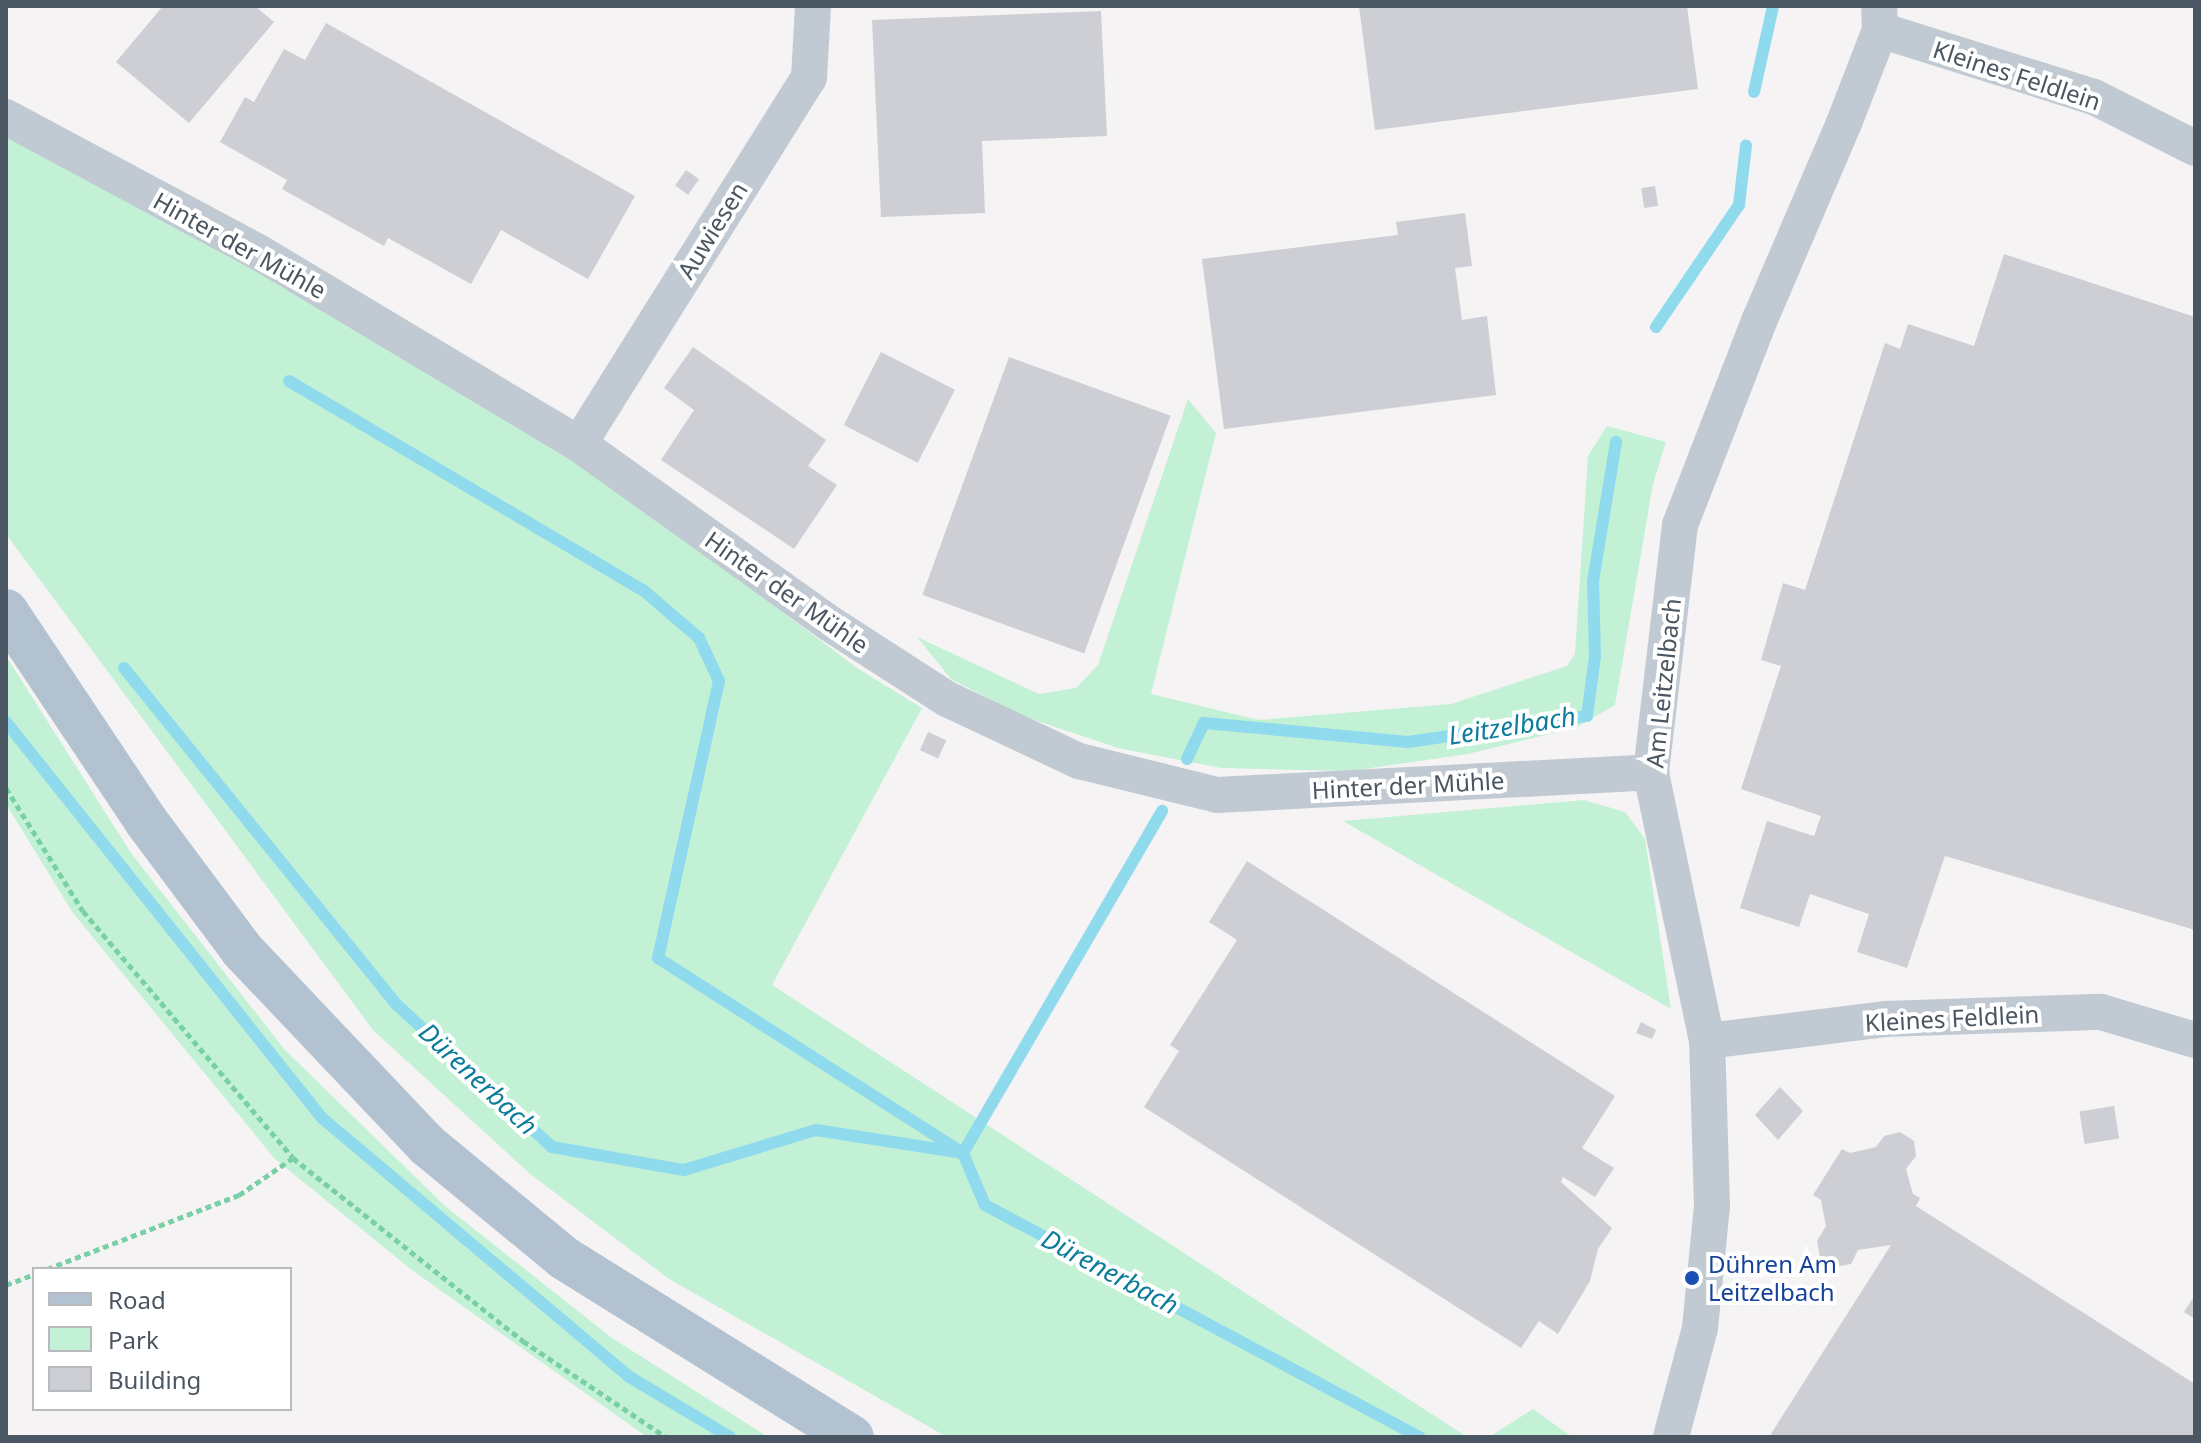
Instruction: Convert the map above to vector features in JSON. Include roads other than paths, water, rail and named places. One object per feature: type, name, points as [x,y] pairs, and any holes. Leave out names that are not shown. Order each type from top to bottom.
[{"type":"main road","points":[[6,611],[146,821],[242,950],[427,1145],[564,1258],[852,1437]]},
{"type":"street","name":"Auwiesen","points":[[579,444],[809,78],[813,6]]},
{"type":"street","name":"Kleines Feldlein","points":[[1879,18],[2094,97],[2195,148]]},
{"type":"street","name":"Am Leitzelbach","points":[[1671,1437],[1700,1328],[1711,1226],[1707,1041],[1651,772],[1680,525],[1879,18]]},
{"type":"street","name":"Hinter der Mühle","points":[[6,117],[258,252],[579,444],[829,623],[947,699],[1079,761],[1217,795],[1651,772]]},
{"type":"street","name":"Kleines Feldlein","points":[[1707,1041],[1885,1019],[2101,1012],[2195,1040]]},
{"type":"waterway","name":"Leitzelbach","points":[[1754,92],[1773,6]]},
{"type":"waterway","name":"Leitzelbach","points":[[1656,327],[1739,205],[1746,145]]},
{"type":"waterway","points":[[289,381],[643,590],[699,638],[719,681],[658,958],[963,1153],[1162,811]]},
{"type":"waterway","name":"Leitzelbach","points":[[1187,759],[1204,723],[1408,742],[1587,716],[1595,657],[1593,581],[1616,442]]},
{"type":"waterway","name":"Dürenerbach","points":[[124,668],[396,1004],[552,1147],[684,1170],[816,1130],[963,1153],[985,1205],[1420,1437]]},
{"type":"waterway","name":"Dürenerbach","points":[[6,722],[322,1118],[628,1376],[730,1437]]},
{"type":"place","name":"Dühren Am Leitzelbach","points":[[1692,1278]]}]
